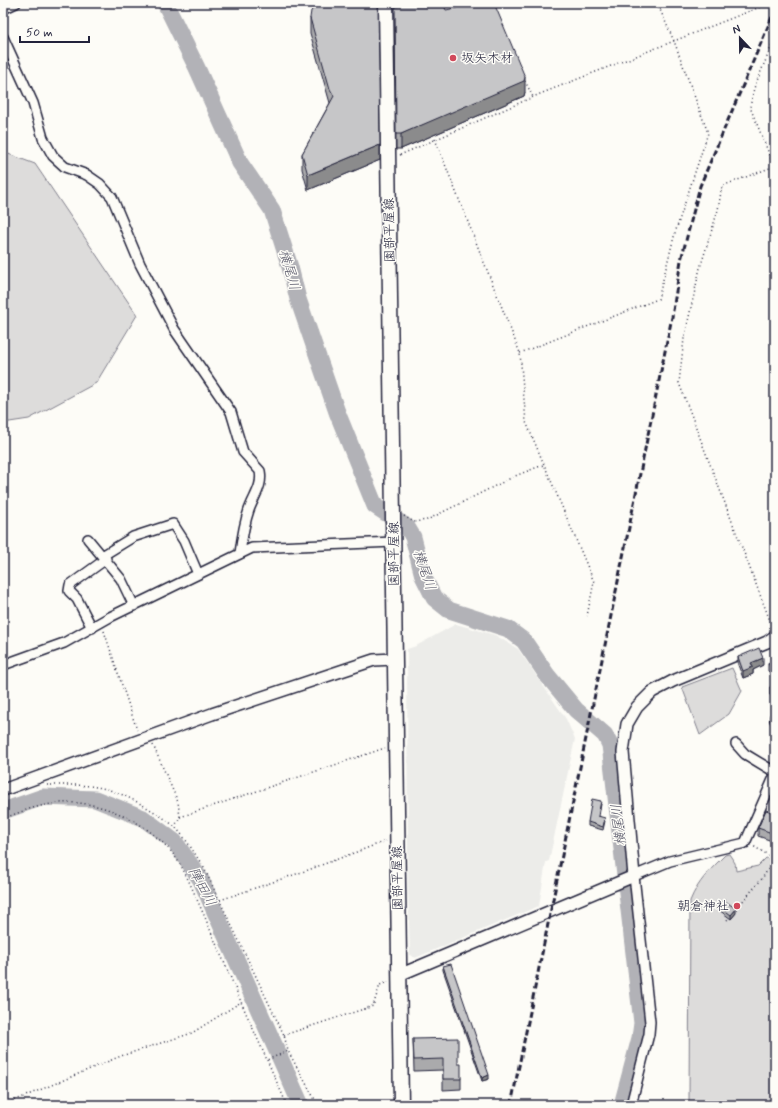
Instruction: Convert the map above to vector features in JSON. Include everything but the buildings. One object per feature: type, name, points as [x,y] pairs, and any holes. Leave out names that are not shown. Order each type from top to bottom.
[{"type":"main road","name":"園部平屋線","points":[[386,3],[401,1105]]},
{"type":"street","points":[[3,10],[16,3]]},
{"type":"street","points":[[3,38],[33,103],[43,138],[53,156],[65,166],[87,175],[100,184],[112,197],[140,264],[174,329],[231,412],[243,452],[260,471],[260,485],[249,508],[243,528],[240,553]]},
{"type":"street","points":[[92,628],[77,599],[69,591],[70,585],[104,557],[133,537],[173,524],[184,541],[198,574]]},
{"type":"street","points":[[88,539],[122,579],[134,606]]},
{"type":"street","points":[[3,665],[64,643],[101,622],[252,548],[394,542]]},
{"type":"street","points":[[631,1105],[649,1034],[650,1022],[632,877],[623,752],[627,724],[637,707],[652,692],[673,681],[766,642],[774,631]]},
{"type":"street","points":[[3,790],[145,737],[374,660],[394,659]]},
{"type":"street","points":[[399,975],[670,862],[694,857],[746,842],[775,773],[745,754],[736,744]]},
{"type":"path","points":[[520,353],[658,299],[676,233],[708,133],[674,41],[657,3]]},
{"type":"path","points":[[389,160],[533,97],[770,3]]},
{"type":"path","points":[[774,631],[679,383],[684,339],[700,268],[718,210],[722,186],[774,166],[750,106],[754,88],[775,38]]},
{"type":"path","points":[[524,78],[533,97]]},
{"type":"path","points":[[435,139],[520,353],[526,422],[594,582],[587,616]]},
{"type":"path","points":[[394,514],[401,514],[414,522],[427,520],[515,476],[543,465]]},
{"type":"path","points":[[101,622],[145,737],[178,802],[180,817]]},
{"type":"path","points":[[174,826],[180,817],[396,744]]},
{"type":"path","points":[[43,785],[82,785],[107,789],[134,800],[174,826],[190,844],[220,900],[284,1035],[287,1051],[318,1105]]},
{"type":"path","points":[[3,819],[26,810],[53,804],[77,803],[101,807],[142,826],[166,846],[187,877],[287,1105]]},
{"type":"path","points":[[220,900],[365,850],[397,836]]},
{"type":"path","points":[[727,920],[761,880],[774,859],[746,842]]},
{"type":"path","points":[[284,1035],[373,1006],[380,985],[399,975]]},
{"type":"path","points":[[4,1105],[121,1056],[192,1032],[241,1002]]},
{"type":"path","points":[[267,1060],[287,1051]]},
{"type":"shaded area","points":[[3,152],[35,164],[137,315],[96,383],[29,419],[3,423]]},
{"type":"shaded area","points":[[456,624],[495,635],[518,649],[566,719],[575,739],[549,861],[546,862],[539,906],[415,958],[410,955],[408,889],[407,649],[416,646]]},
{"type":"shaded area","points":[[732,668],[742,691],[729,714],[700,735],[682,687]]},
{"type":"shaded area","points":[[729,854],[735,863],[736,871],[758,866],[766,858],[775,861],[775,1105],[689,1105],[690,901],[697,887],[705,876],[725,855]]},
{"type":"waterway","name":"横尾川","points":[[165,3],[197,68],[240,163],[272,210],[290,267],[298,299],[337,412],[375,506],[407,527],[413,537],[423,576],[434,598],[449,610],[508,629],[524,641],[547,675],[576,710],[605,735],[610,745],[642,1023],[640,1038],[622,1105]]},
{"type":"waterway","name":"陣田川","points":[[3,811],[43,797],[95,799],[143,818],[175,842],[201,880],[301,1105]]},
{"type":"railway","points":[[511,1105],[672,317],[681,260],[700,186],[775,10]]},
{"type":"place","name":"坂矢木材","points":[[453,58]]},
{"type":"place","name":"朝倉神社","points":[[737,906]]}]
